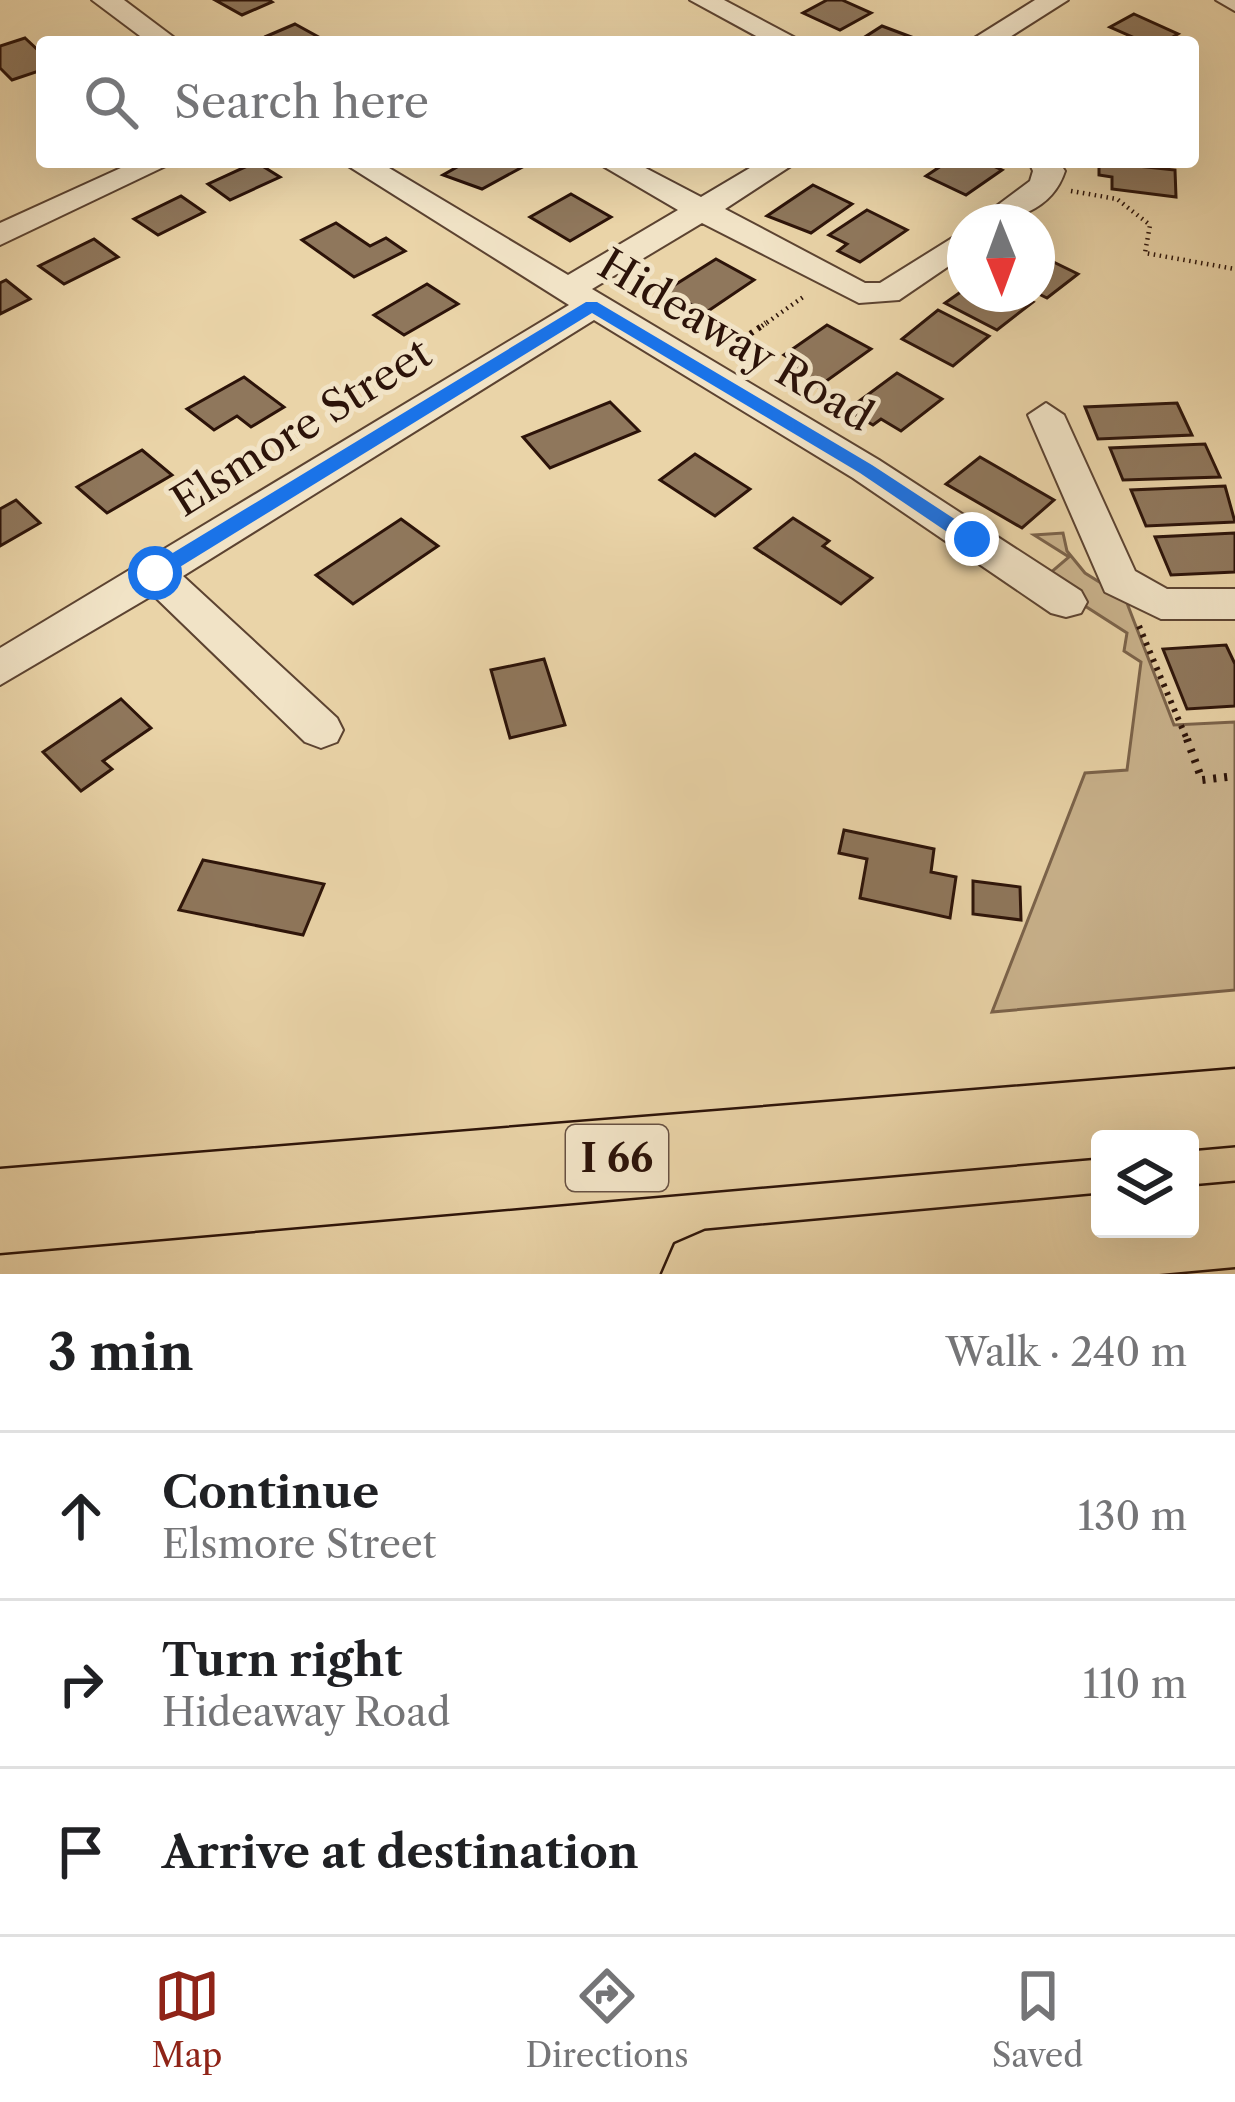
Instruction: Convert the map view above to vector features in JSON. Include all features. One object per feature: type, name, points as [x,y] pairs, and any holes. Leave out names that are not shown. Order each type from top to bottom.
[{"type":"highway","name":"I 66","points":[[0,1211],[1235,1107]]},
{"type":"highway","points":[[705,1274],[1235,1225]]},
{"type":"street","points":[[106,0],[157,36]]},
{"type":"street","points":[[703,0],[775,36]]},
{"type":"street","points":[[992,36],[1054,0]]},
{"type":"street","points":[[0,235],[146,168]]},
{"type":"street","name":"Hideaway Road","points":[[367,168],[701,369],[1066,602]]},
{"type":"street","points":[[622,168],[859,293],[887,293],[947,252]]},
{"type":"street","name":"Elsmore Street","points":[[0,669],[155,573],[772,168]]},
{"type":"street","points":[[1011,204],[1044,174]]},
{"type":"street","points":[[1046,415],[1119,581],[1161,604],[1235,604]]},
{"type":"street","points":[[155,573],[321,730]]},
{"type":"path","points":[[1044,174],[1117,199],[1150,225],[1145,253],[1235,269]]},
{"type":"path","points":[[701,369],[828,278]]},
{"type":"shaded area","points":[[1063,533],[1067,551],[1085,573],[1125,598],[1174,725],[1235,722],[1235,990],[992,1012],[1085,773],[1127,770],[1141,662],[1124,651],[1127,633],[1043,579],[1069,557],[1034,535]]},
{"type":"building","points":[[215,0],[269,0],[272,2],[242,15]]},
{"type":"building","points":[[827,0],[842,0],[871,13],[840,30],[803,13]]},
{"type":"building","points":[[1134,14],[1178,34],[1130,36],[1110,27]]},
{"type":"building","points":[[295,24],[317,36],[267,36]]},
{"type":"building","points":[[882,26],[909,36],[866,36]]},
{"type":"building","points":[[25,38],[36,48],[36,72],[12,80],[0,68],[0,46]]},
{"type":"building","points":[[243,168],[266,168],[280,177],[230,200],[208,184]]},
{"type":"building","points":[[455,168],[521,168],[482,189],[443,175]]},
{"type":"building","points":[[938,168],[1002,170],[966,195],[926,176]]},
{"type":"building","points":[[1099,168],[1175,170],[1176,197],[1112,189],[1112,177],[1099,175]]},
{"type":"building","points":[[813,185],[852,204],[811,233],[767,216]]},
{"type":"building","points":[[571,194],[611,217],[570,241],[530,217]]},
{"type":"building","points":[[181,196],[204,212],[158,235],[134,219]]},
{"type":"building","points":[[867,210],[907,230],[860,262],[838,251],[847,244],[829,235]]},
{"type":"building","points":[[336,223],[370,246],[386,238],[405,251],[354,277],[302,240]]},
{"type":"building","points":[[94,239],[118,257],[64,284],[39,266]]},
{"type":"building","points":[[716,259],[754,280],[708,311],[662,293]]},
{"type":"building","points":[[1055,263],[1078,274],[1055,292]]},
{"type":"building","points":[[6,280],[30,299],[0,314],[0,283]]},
{"type":"building","points":[[427,284],[458,304],[404,335],[374,315]]},
{"type":"building","points":[[938,310],[989,336],[953,366],[902,339]]},
{"type":"building","points":[[962,312],[1020,312],[997,330]]},
{"type":"building","points":[[827,325],[871,349],[818,387],[793,372],[802,366],[784,355]]},
{"type":"building","points":[[897,373],[942,399],[901,431],[881,419],[873,425],[847,410]]},
{"type":"building","points":[[244,377],[284,407],[251,427],[237,416],[214,430],[187,409]]},
{"type":"building","points":[[610,402],[639,431],[550,468],[523,437]]},
{"type":"building","points":[[1177,403],[1192,435],[1098,439],[1085,407]]},
{"type":"building","points":[[1205,444],[1220,477],[1123,480],[1110,448]]},
{"type":"building","points":[[142,450],[172,475],[107,513],[77,487]]},
{"type":"building","points":[[695,454],[750,489],[715,516],[660,480]]},
{"type":"building","points":[[980,457],[1054,500],[1022,528],[946,484]]},
{"type":"building","points":[[1225,486],[1235,522],[1146,526],[1131,490]]},
{"type":"building","points":[[16,500],[40,523],[0,546],[0,509]]},
{"type":"building","points":[[793,518],[829,541],[823,546],[872,578],[841,604],[755,548]]},
{"type":"building","points":[[401,519],[438,546],[353,604],[316,575]]},
{"type":"building","points":[[1235,533],[1235,572],[1171,575],[1155,537]]},
{"type":"building","points":[[1226,645],[1235,664],[1235,706],[1187,709],[1163,649]]},
{"type":"building","points":[[544,659],[565,725],[510,738],[491,670]]},
{"type":"building","points":[[121,699],[151,728],[103,761],[112,769],[81,791],[43,752]]},
{"type":"building","points":[[844,830],[934,849],[931,872],[956,877],[950,918],[860,898],[867,859],[839,853]]},
{"type":"building","points":[[203,860],[324,884],[303,935],[179,910]]},
{"type":"building","points":[[973,881],[1020,887],[1021,920],[973,914]]},
{"type":"route","points":[[155,573],[592,306],[866,469],[972,539]]}]
